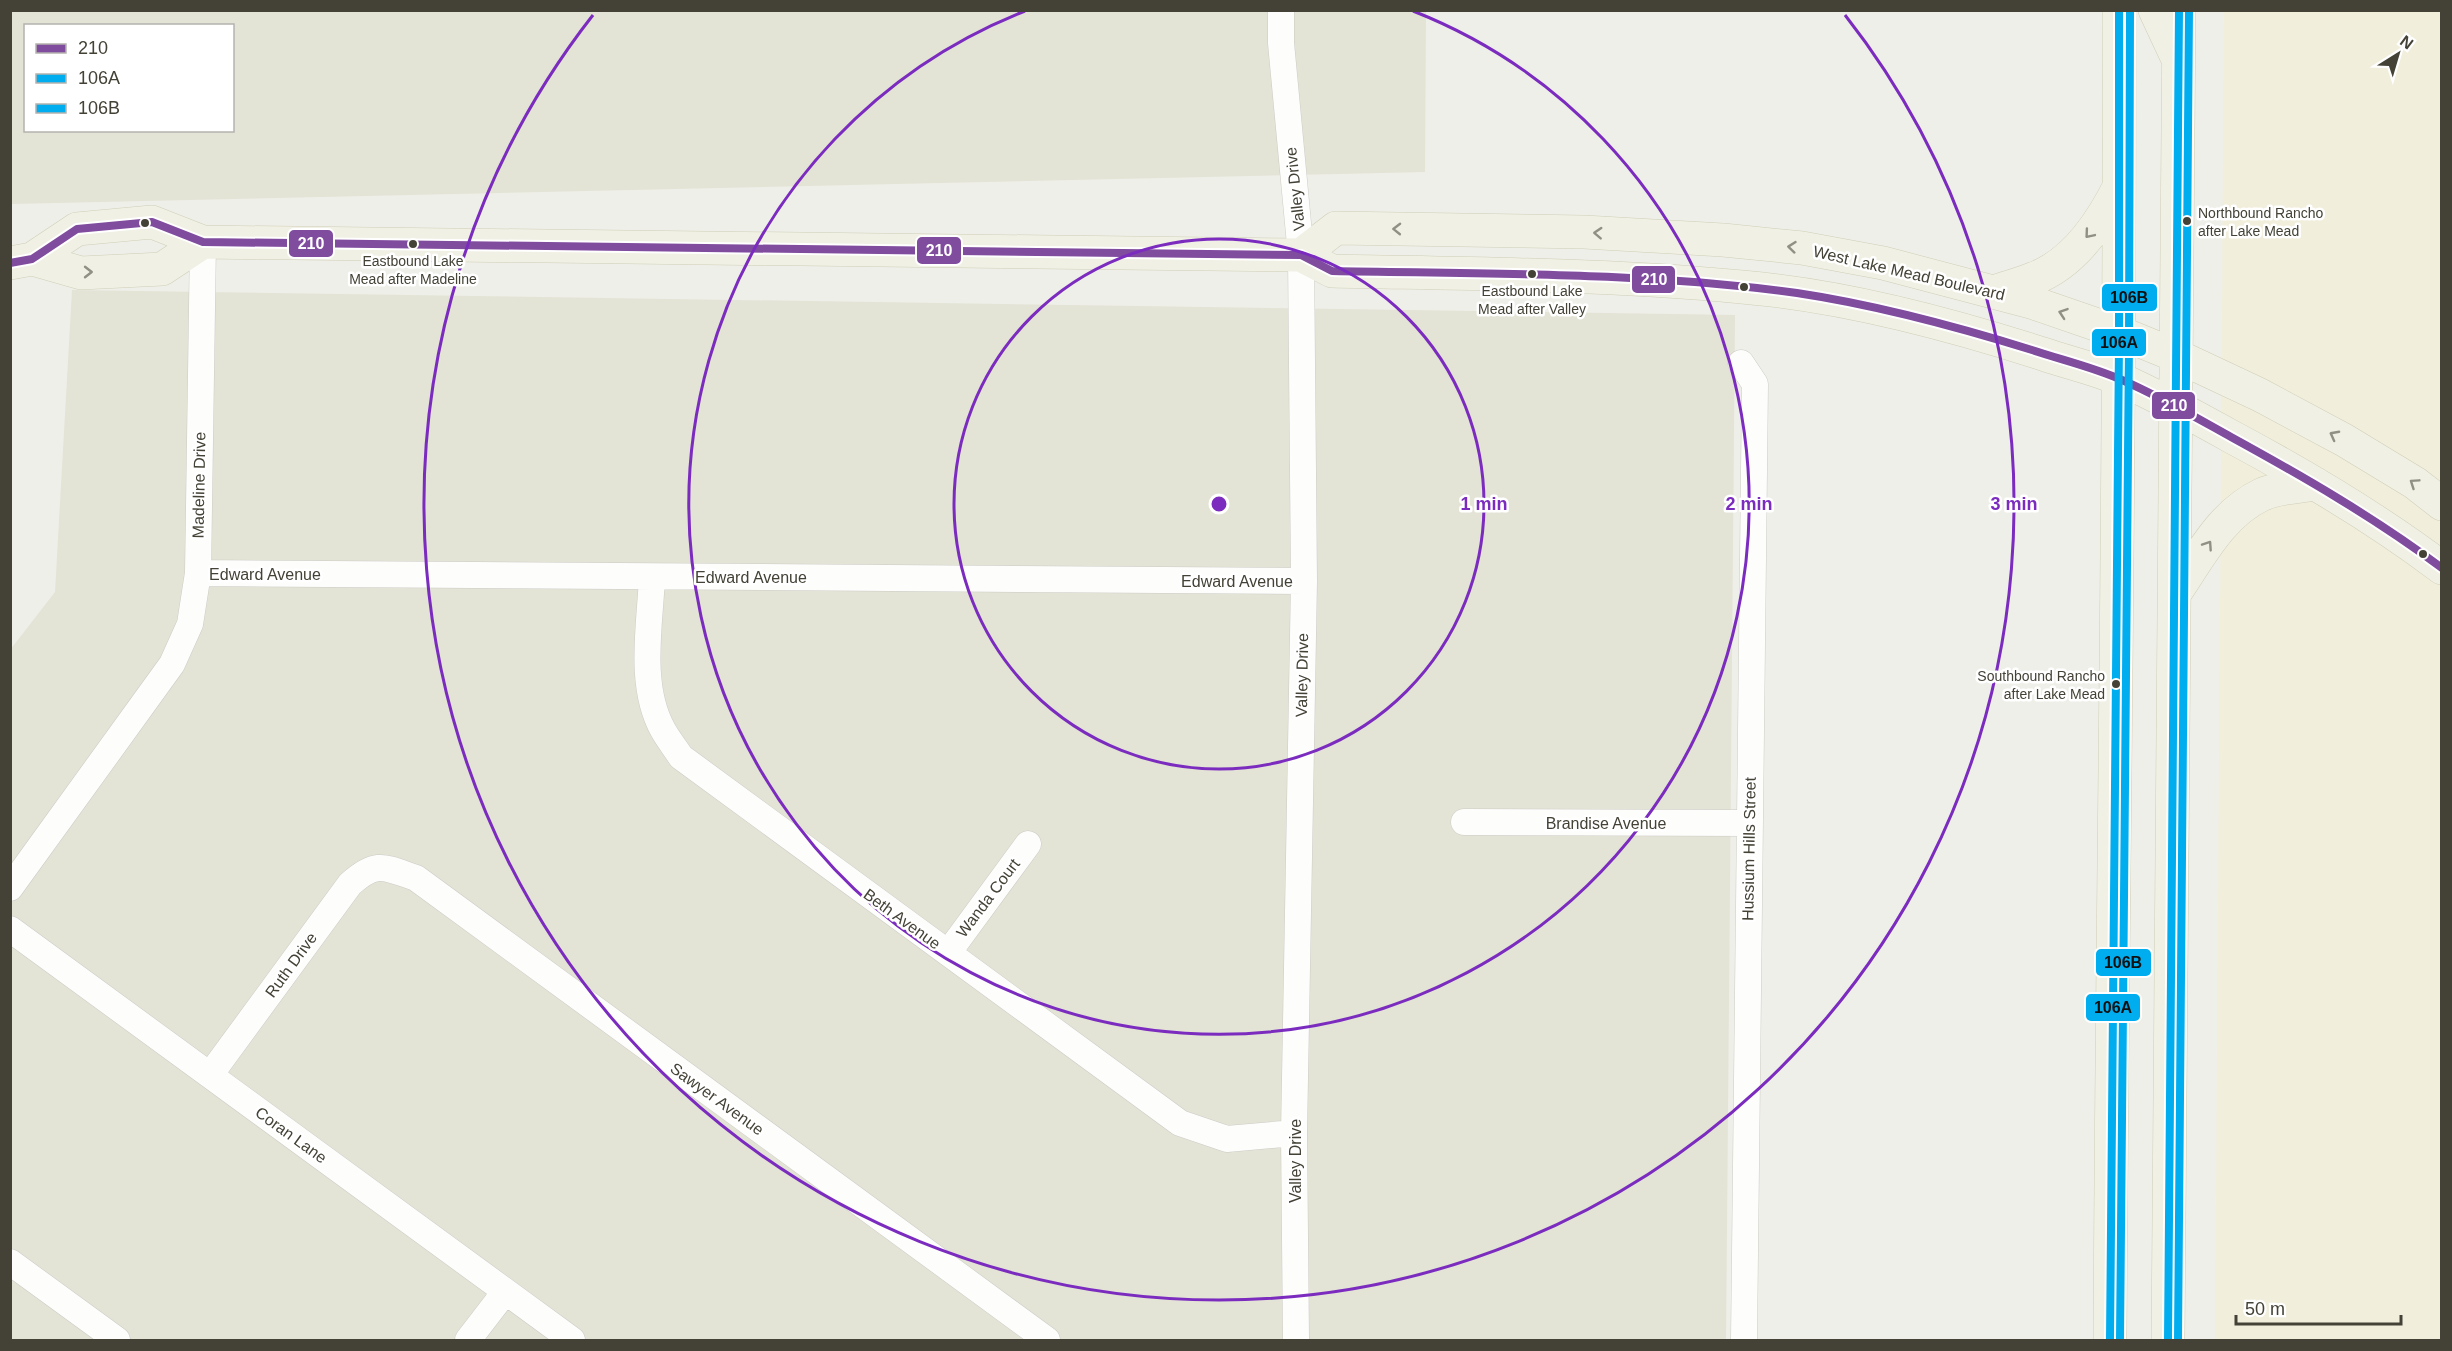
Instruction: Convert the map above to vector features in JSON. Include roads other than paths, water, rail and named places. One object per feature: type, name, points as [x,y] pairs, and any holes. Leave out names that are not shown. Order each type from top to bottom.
[{"type":"main road","points":[[2109,1341],[2119,378],[2119,10]]},
{"type":"main road","points":[[2155,10],[2178,59]]},
{"type":"main road","points":[[2168,1341],[2179,10]]},
{"type":"main road","points":[[1994,292],[2037,278],[2064,261],[2094,229],[2120,185]]},
{"type":"main road","points":[[21,261],[77,229],[152,222],[203,242],[1301,255],[1332,272],[1621,278],[1787,292],[1932,322],[2009,343],[2119,378],[2177,407],[2316,484],[2404,539],[2442,568]]},
{"type":"main road","name":"West Lake Mead Boulevard","points":[[1301,255],[1336,228],[1584,232],[1723,240],[1802,248],[1883,263],[1994,292],[2118,332],[2177,356],[2260,395],[2344,440],[2415,483],[2442,504]]},
{"type":"main road","points":[[21,261],[81,273],[162,269],[203,242]]},
{"type":"main road","points":[[2175,593],[2221,527],[2242,507],[2262,495],[2316,484]]},
{"type":"street","name":"Valley Drive","points":[[1281,10],[1281,43],[1301,255],[1304,581],[1294,1133],[1296,1341]]},
{"type":"street","name":"Madeline Drive","points":[[10,888],[172,663],[190,624],[198,573],[203,242]]},
{"type":"street","name":"Hussium Hills Street","points":[[1741,363],[1755,384],[1744,1341]]},
{"type":"street","name":"Edward Avenue","points":[[198,573],[1304,581]]},
{"type":"street","name":"Beth Avenue","points":[[652,577],[648,666],[651,698],[662,729],[681,757],[1180,1122],[1227,1139],[1294,1133]]},
{"type":"street","name":"Brandise Avenue","points":[[1464,822],[1749,823]]},
{"type":"street","name":"Wanda Court","points":[[948,953],[1028,844]]},
{"type":"street","name":"Ruth Drive","points":[[210,1075],[350,884],[364,872],[382,866]]},
{"type":"street","name":"Sawyer Avenue","points":[[382,866],[416,879],[1047,1341]]},
{"type":"street","name":"Coran Lane","points":[[10,929],[572,1341]]},
{"type":"street","points":[[10,1262],[117,1341]]},
{"type":"street","points":[[468,1341],[505,1292]]},
{"type":"place","name":"Northbound Rancho after Lake Mead","points":[[2187,221]]},
{"type":"place","name":"Eastbound Lake Mead after Madeline","points":[[413,244]]},
{"type":"place","name":"Eastbound Lake Mead after Valley","points":[[1532,274]]},
{"type":"place","name":"Southbound Rancho after Lake Mead","points":[[2116,684]]}]
